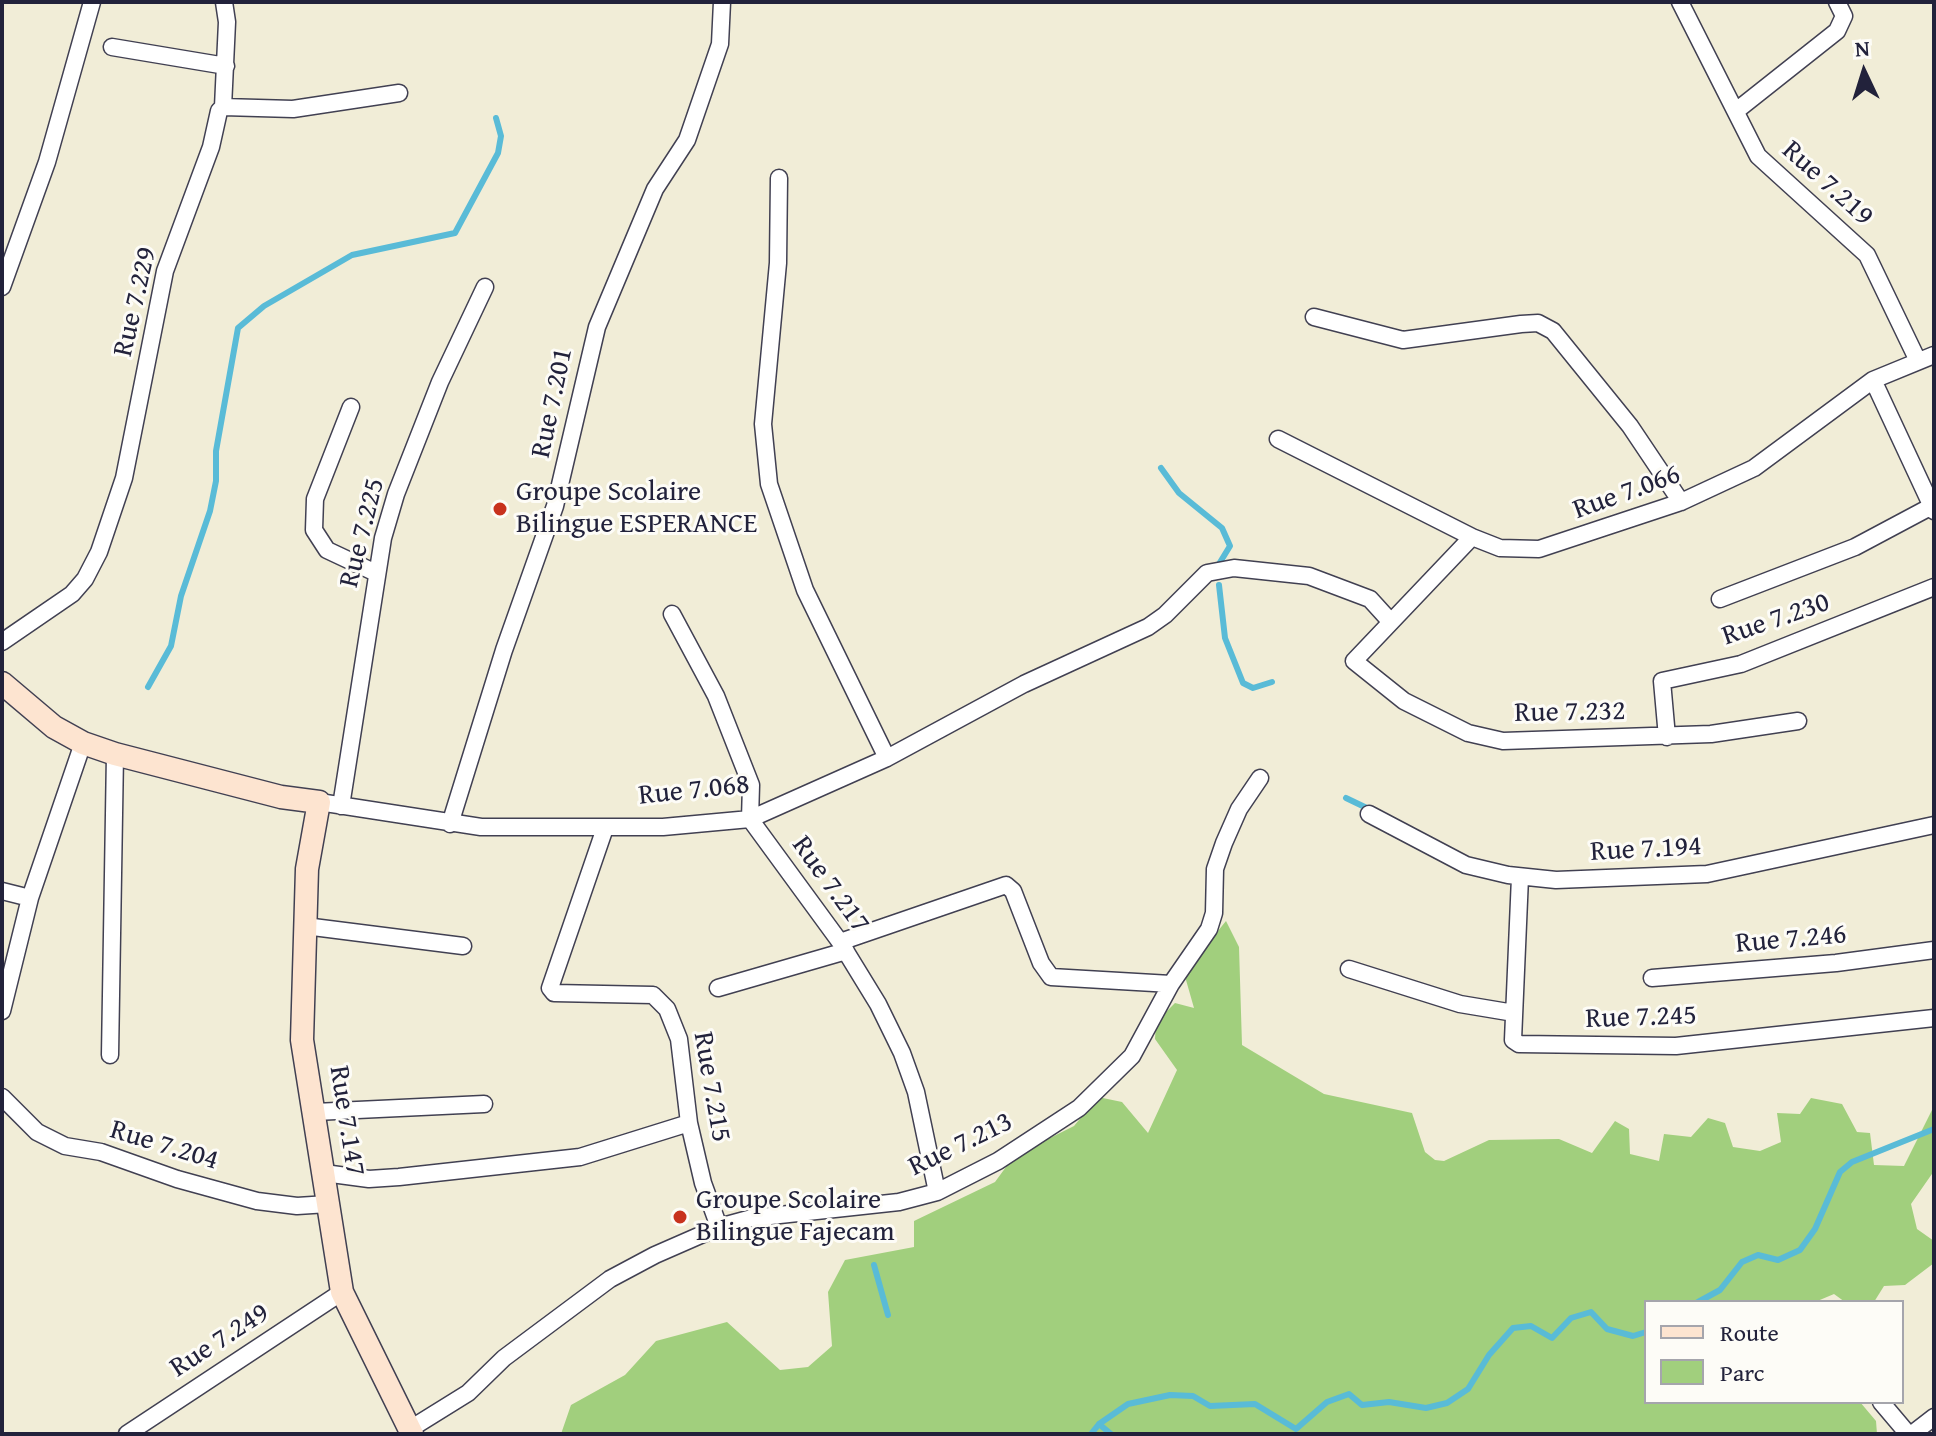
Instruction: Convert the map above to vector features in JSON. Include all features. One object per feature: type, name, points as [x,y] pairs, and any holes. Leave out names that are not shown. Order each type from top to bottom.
[{"type":"street","points":[[2,287],[47,162],[92,2]]},
{"type":"street","name":"Rue 7.229","points":[[2,642],[72,594],[85,579],[99,552],[124,478],[165,271],[223,107],[227,22],[224,2]]},
{"type":"street","name":"Rue 7.201","points":[[450,824],[504,650],[555,506],[597,327],[655,189],[687,140],[720,44],[722,2]]},
{"type":"street","name":"Rue 7.219","points":[[1680,2],[1758,156],[1768,169],[1867,255],[1926,358]]},
{"type":"street","points":[[1736,111],[1837,31],[1844,16],[1837,2]]},
{"type":"street","points":[[112,47],[226,66]]},
{"type":"street","points":[[223,107],[293,109],[399,93]]},
{"type":"street","points":[[779,178],[778,263],[763,424],[769,484],[805,590],[887,758]]},
{"type":"street","name":"Rue 7.225","points":[[330,804],[358,714],[376,573],[396,494],[462,329],[485,287]]},
{"type":"street","points":[[1314,317],[1403,340],[1468,334],[1521,324],[1546,327],[1560,336],[1639,439],[1681,502]]},
{"type":"street","name":"Rue 7.066","points":[[1278,439],[1472,537],[1500,548],[1539,549],[1681,502],[1754,468],[1873,380],[1926,358]]},
{"type":"street","points":[[1720,599],[1855,547],[1933,509],[1873,380]]},
{"type":"street","points":[[351,407],[315,499],[314,530],[327,550],[376,573]]},
{"type":"street","points":[[1390,621],[1472,537]]},
{"type":"street","name":"Rue 7.068","points":[[2,683],[54,727],[83,743],[281,797],[450,824],[605,828],[706,825],[750,819],[887,758],[1024,684],[1148,627],[1165,615],[1207,573],[1234,568],[1309,576],[1370,599],[1390,621]]},
{"type":"street","name":"Rue 7.230","points":[[1667,737],[1662,681],[1671,676],[1741,664],[1934,587]]},
{"type":"street","points":[[672,614],[716,696],[751,785],[750,819]]},
{"type":"street","name":"Rue 7.232","points":[[1390,621],[1354,661],[1404,701],[1468,733],[1527,743],[1667,737],[1798,721]]},
{"type":"street","points":[[2,1011],[30,898],[83,743]]},
{"type":"street","points":[[110,1055],[115,754]]},
{"type":"street","name":"Rue 7.213","points":[[411,1432],[468,1393],[515,1349],[610,1279],[719,1227],[800,1210],[899,1202],[937,1192],[998,1161],[1079,1108],[1132,1056],[1171,984],[1209,929],[1214,913],[1215,869],[1239,809],[1260,778]]},
{"type":"street","name":"Rue 7.147","points":[[330,804],[307,869],[302,1040],[342,1292],[411,1432]]},
{"type":"street","name":"Rue 7.194","points":[[1369,814],[1466,865],[1520,877],[1619,879],[1707,874],[1934,825]]},
{"type":"street","name":"Rue 7.217","points":[[750,819],[843,946],[902,1053],[916,1092],[937,1192]]},
{"type":"street","name":"Rue 7.215","points":[[605,828],[550,988],[554,993],[653,995],[667,1009],[679,1039],[689,1123],[703,1183],[719,1227]]},
{"type":"street","name":"Rue 7.245","points":[[1520,877],[1513,1040],[1531,1047],[1676,1046],[1934,1018]]},
{"type":"street","points":[[718,988],[843,946],[1006,885],[1013,891],[1041,963],[1051,977],[1171,984]]},
{"type":"street","points":[[2,891],[30,898]]},
{"type":"street","points":[[305,926],[463,946]]},
{"type":"street","name":"Rue 7.246","points":[[1652,978],[1836,963],[1934,950]]},
{"type":"street","points":[[1349,969],[1460,1004],[1514,1013]]},
{"type":"street","name":"Rue 7.204","points":[[2,1097],[37,1132],[65,1146],[101,1152],[257,1201],[297,1206],[328,1204]]},
{"type":"street","points":[[315,1112],[484,1104]]},
{"type":"street","points":[[324,1173],[369,1179],[580,1157],[689,1123]]},
{"type":"street","name":"Rue 7.249","points":[[127,1434],[342,1292]]},
{"type":"street","points":[[1883,1404],[1905,1433],[1934,1417]]},
{"type":"green space","points":[[1226,921],[1239,947],[1242,1045],[1324,1094],[1412,1113],[1425,1152],[1435,1160],[1444,1161],[1489,1140],[1559,1139],[1592,1153],[1615,1121],[1629,1129],[1630,1154],[1659,1161],[1664,1134],[1691,1137],[1708,1118],[1725,1123],[1733,1147],[1760,1151],[1781,1142],[1777,1113],[1800,1114],[1811,1098],[1842,1104],[1857,1132],[1870,1133],[1874,1165],[1904,1166],[1934,1106],[1934,1171],[1911,1204],[1917,1229],[1934,1241],[1934,1263],[1905,1285],[1884,1286],[1875,1300],[1842,1300],[1834,1294],[1820,1300],[1644,1300],[1644,1404],[1862,1404],[1876,1421],[1877,1434],[561,1434],[571,1405],[625,1375],[656,1341],[727,1322],[780,1370],[808,1367],[832,1346],[828,1292],[845,1260],[914,1247],[914,1221],[995,1182],[1014,1156],[1074,1126],[1098,1097],[1122,1102],[1148,1133],[1177,1070],[1155,1039],[1156,1022],[1175,1003],[1194,1008],[1184,973]]},
{"type":"waterway","points":[[148,687],[171,646],[181,596],[210,511],[216,481],[216,451],[238,328],[264,306],[352,255],[455,233],[498,153],[501,136],[496,118]]},
{"type":"waterway","points":[[1161,468],[1179,493],[1222,528],[1230,546],[1219,564]]},
{"type":"waterway","points":[[1219,585],[1225,638],[1243,683],[1253,688],[1272,682]]},
{"type":"waterway","points":[[1346,798],[1371,810]]},
{"type":"waterway","points":[[1702,1300],[1720,1290],[1742,1262],[1758,1255],[1778,1260],[1800,1250],[1815,1229],[1840,1172],[1852,1162],[1934,1129]]},
{"type":"waterway","points":[[874,1265],[888,1315]]},
{"type":"waterway","points":[[1091,1434],[1099,1424],[1128,1404],[1170,1395],[1193,1396],[1210,1406],[1255,1404],[1296,1429],[1327,1402],[1349,1394],[1362,1405],[1389,1402],[1426,1408],[1447,1403],[1468,1389],[1489,1355],[1513,1328],[1531,1326],[1552,1338],[1571,1318],[1591,1312],[1607,1329],[1633,1336],[1644,1333]]},
{"type":"waterway","points":[[1099,1424],[1111,1434]]},
{"type":"place","name":"Groupe Scolaire Bilingue ESPERANCE","points":[[500,509]]},
{"type":"place","name":"Groupe Scolaire Bilingue Fajecam","points":[[680,1217]]}]
